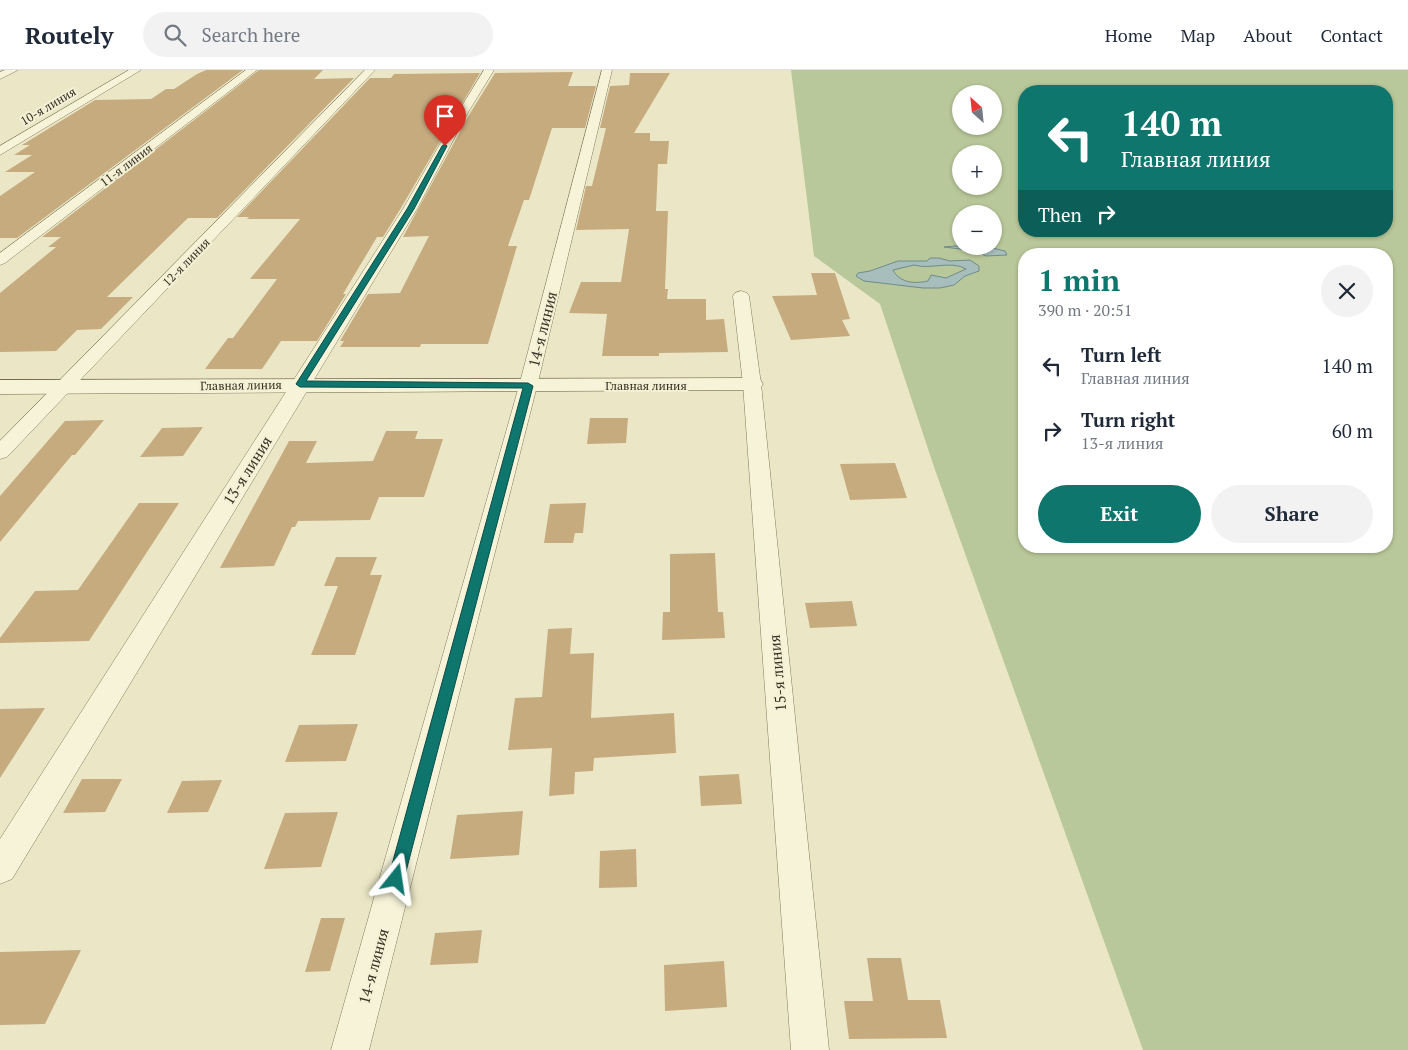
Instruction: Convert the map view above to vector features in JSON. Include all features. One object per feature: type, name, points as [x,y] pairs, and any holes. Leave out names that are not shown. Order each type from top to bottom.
[{"type":"street","points":[[0,76],[13,70]]},
{"type":"street","name":"10-я линия","points":[[0,151],[136,70]]},
{"type":"street","name":"11-я линия","points":[[0,260],[252,70]]},
{"type":"street","name":"12-я линия","points":[[0,453],[370,70]]},
{"type":"street","name":"13-я линия","points":[[0,868],[410,209],[462,114],[489,70]]},
{"type":"street","name":"14-я линия","points":[[350,1050],[528,386],[607,70]]},
{"type":"street","name":"15-я линия","points":[[741,296],[752,384],[810,1050]]},
{"type":"street","name":"Главная линия","points":[[0,387],[300,384],[528,386],[752,384]]},
{"type":"green space","points":[[791,70],[1408,70],[1408,1050],[1143,1050],[934,467],[880,304],[814,256]]},
{"type":"water","points":[[1002,250],[1005,251],[1007,255],[986,256],[984,255],[1002,255]]},
{"type":"water","points":[[930,258],[950,261],[970,260],[979,266],[979,271],[965,276],[954,285],[940,288],[923,288],[864,281],[856,276],[858,273],[870,271],[898,261],[927,261]],"holes":[[[914,265],[954,265],[966,269],[946,278],[931,275],[928,281],[918,282],[903,280],[893,270]]]},
{"type":"building","points":[[206,70],[243,70],[17,238],[0,238],[0,196],[35,172],[5,172],[32,155],[14,155],[30,145],[22,145],[95,100],[151,99],[166,89],[174,89]]},
{"type":"building","points":[[259,70],[323,70],[314,79],[354,78],[217,218],[188,218],[107,297],[133,297],[101,329],[77,330],[56,351],[0,352],[0,293],[56,247],[48,247],[61,237],[42,237]]},
{"type":"building","points":[[573,72],[568,86],[596,86],[585,128],[552,128],[529,200],[524,200],[508,246],[517,246],[488,344],[421,344],[420,347],[340,347],[344,341],[340,341],[368,294],[400,293],[429,236],[403,237],[469,115],[495,73]]},
{"type":"building","points":[[480,73],[383,237],[377,237],[343,294],[346,294],[317,341],[281,341],[262,369],[205,369],[228,338],[233,338],[277,279],[250,279],[300,219],[247,219],[249,217],[237,217],[370,78],[391,78],[394,74]]},
{"type":"building","points":[[630,73],[670,73],[634,133],[650,133],[650,141],[669,141],[667,164],[658,164],[656,211],[668,211],[665,289],[668,289],[667,299],[706,299],[706,320],[724,319],[728,352],[659,353],[659,356],[602,356],[607,314],[569,313],[581,282],[621,282],[629,229],[576,230],[586,186],[592,186],[606,128],[600,128],[610,86],[629,85]]},
{"type":"building","points":[[811,273],[835,273],[850,319],[842,320],[850,336],[791,340],[772,296],[817,295]]},
{"type":"building","points":[[590,418],[628,418],[626,443],[587,444]]},
{"type":"building","points":[[104,420],[75,455],[72,455],[0,542],[0,496],[65,421]]},
{"type":"building","points":[[203,427],[183,456],[140,457],[162,428]]},
{"type":"building","points":[[386,431],[418,431],[415,439],[443,439],[424,497],[379,497],[370,520],[298,521],[295,527],[292,527],[274,566],[220,568],[289,441],[317,441],[306,463],[373,461]]},
{"type":"building","points":[[895,463],[907,498],[850,500],[840,464]]},
{"type":"building","points":[[139,503],[179,503],[89,641],[0,643],[0,638],[35,591],[78,590]]},
{"type":"building","points":[[586,503],[583,533],[575,533],[573,543],[544,543],[550,504]]},
{"type":"building","points":[[715,553],[718,612],[723,612],[725,638],[662,640],[663,612],[670,612],[670,554]]},
{"type":"building","points":[[336,557],[377,557],[370,575],[382,575],[355,655],[311,655],[338,586],[324,586]]},
{"type":"building","points":[[852,601],[857,626],[810,628],[805,603]]},
{"type":"building","points":[[572,628],[570,654],[594,653],[591,718],[674,713],[676,753],[594,758],[593,771],[575,772],[574,794],[549,796],[552,748],[508,750],[515,698],[542,697],[548,629]]},
{"type":"building","points":[[45,708],[0,778],[0,709]]},
{"type":"building","points":[[358,724],[346,761],[285,762],[299,725]]},
{"type":"building","points":[[739,774],[742,804],[701,806],[699,776]]},
{"type":"building","points":[[82,779],[122,779],[105,812],[63,813]]},
{"type":"building","points":[[222,780],[208,812],[167,813],[182,781]]},
{"type":"building","points":[[523,811],[519,855],[450,859],[457,815]]},
{"type":"building","points":[[338,812],[321,867],[264,869],[285,813]]},
{"type":"building","points":[[636,849],[637,887],[599,888],[600,851]]},
{"type":"building","points":[[321,918],[345,918],[330,971],[305,972]]},
{"type":"building","points":[[482,930],[478,963],[430,965],[435,933]]},
{"type":"building","points":[[81,950],[45,1024],[0,1025],[0,952]]},
{"type":"building","points":[[867,958],[901,958],[908,1000],[940,1000],[947,1038],[849,1039],[844,1001],[873,1001]]},
{"type":"building","points":[[724,961],[727,1007],[665,1011],[664,965]]},
{"type":"route","points":[[396,879],[528,386],[300,384],[410,209],[445,146]]}]
